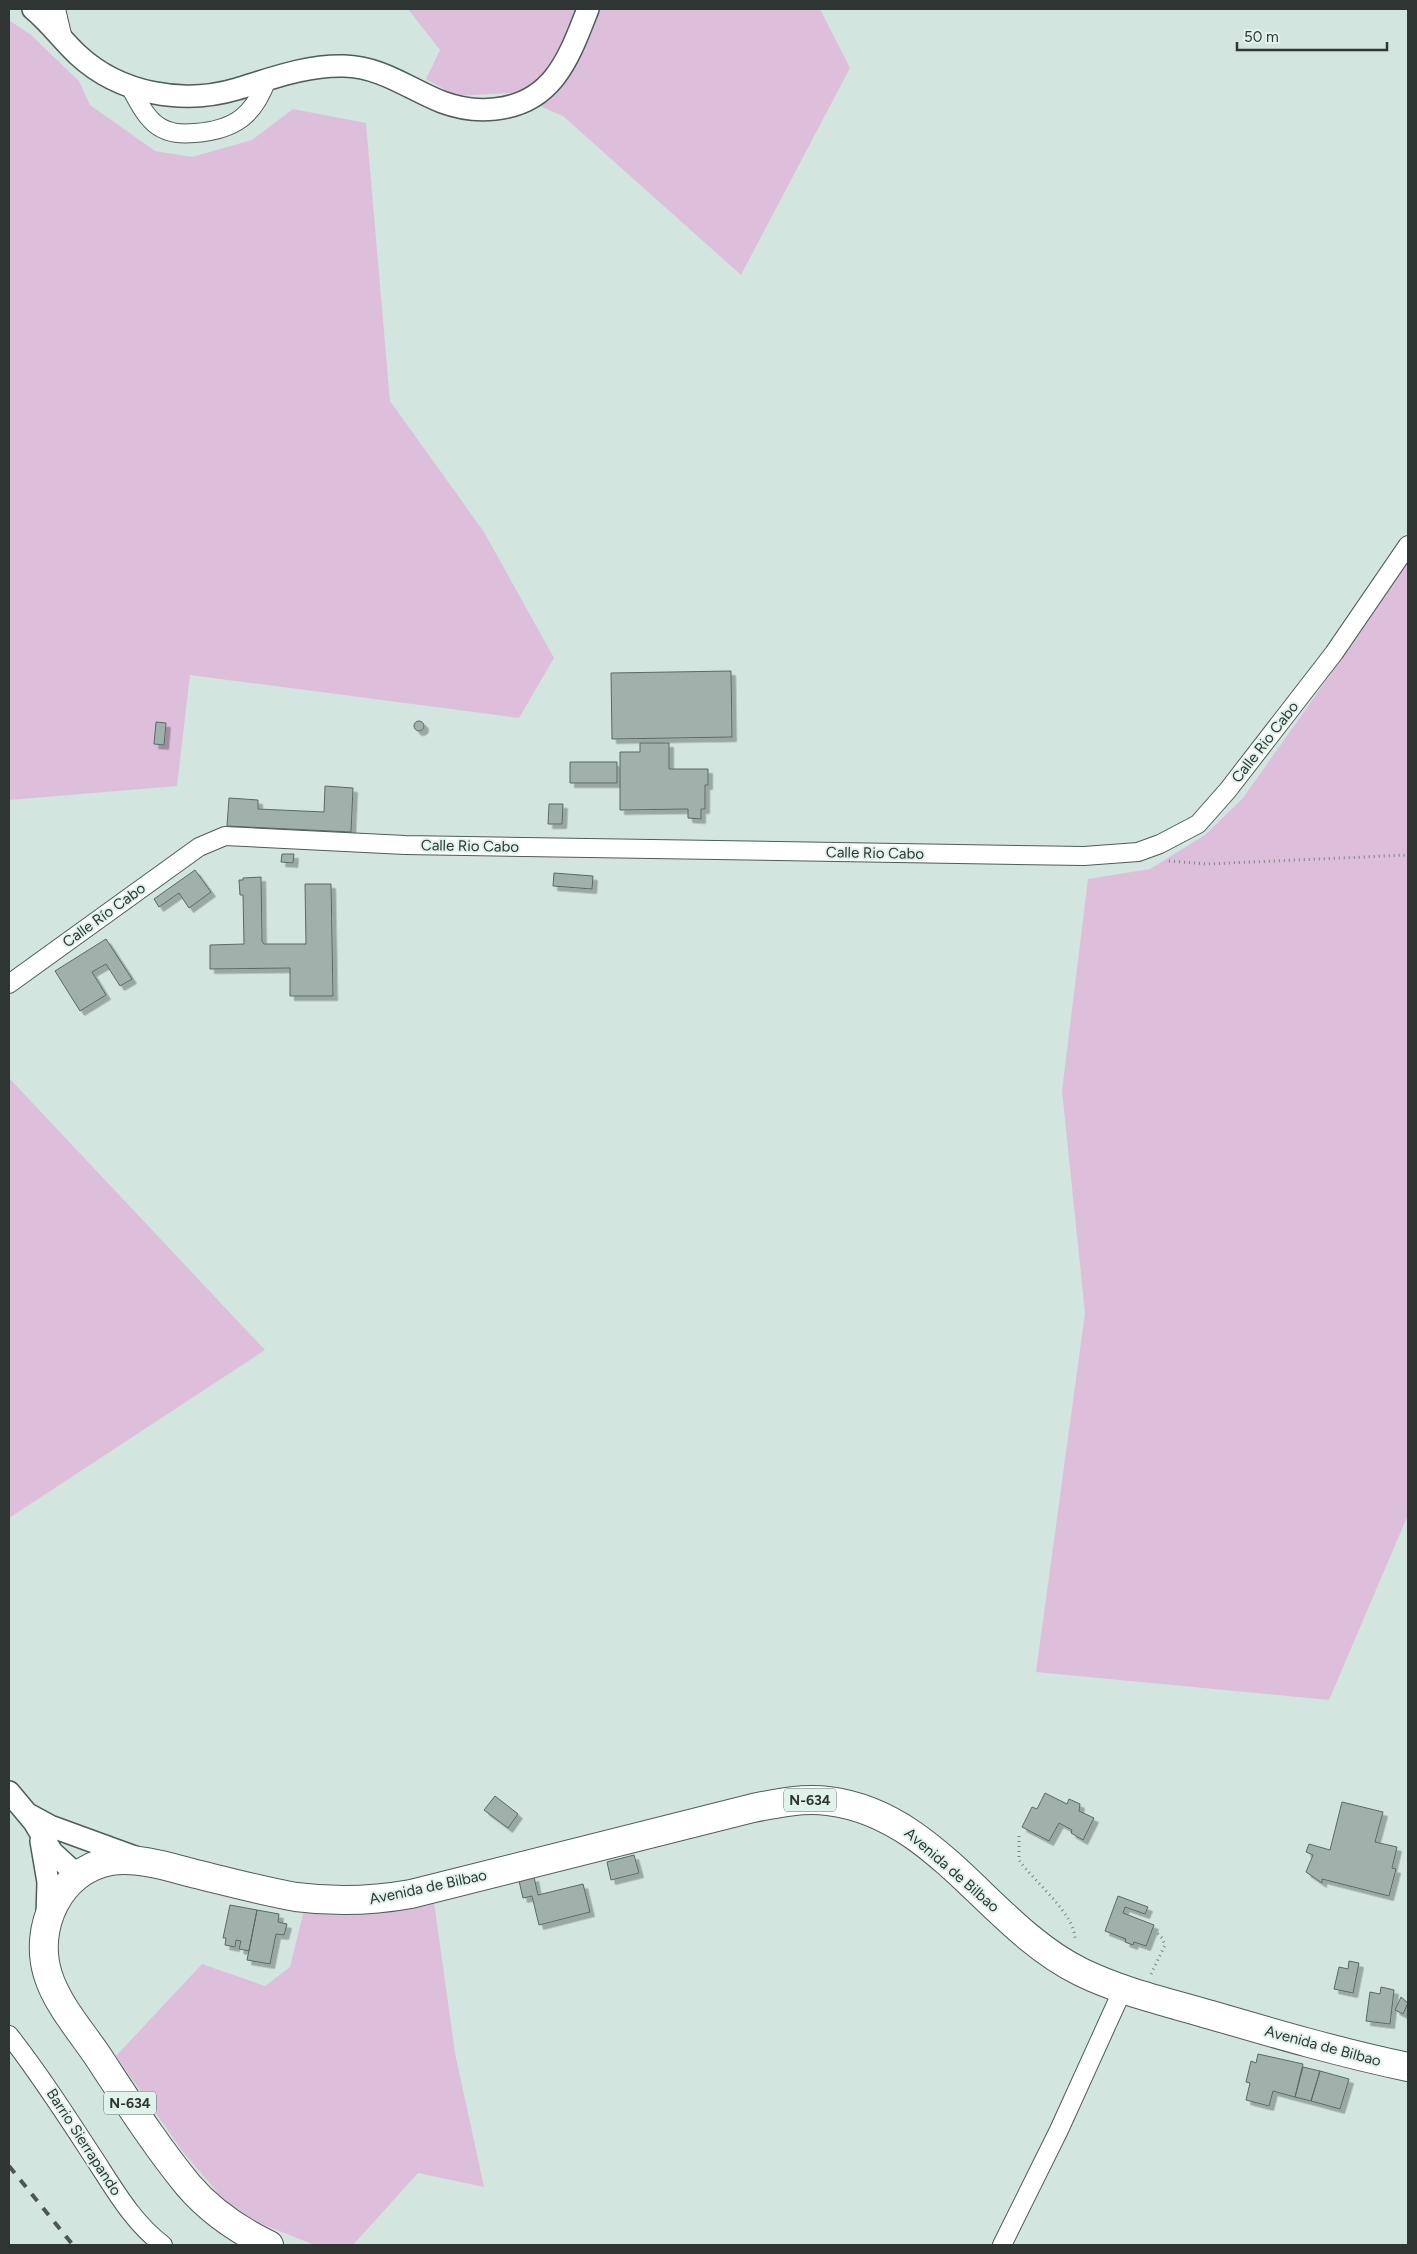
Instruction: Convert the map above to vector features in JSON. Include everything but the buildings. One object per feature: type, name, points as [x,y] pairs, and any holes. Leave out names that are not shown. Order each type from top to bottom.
[{"type":"highway","name":"Avenida de Bilbao","points":[[269,2245],[238,2229],[211,2209],[179,2174],[58,1998],[44,1954],[47,1925],[61,1891],[79,1874],[97,1864],[126,1860],[157,1864],[296,1897],[343,1901],[384,1899],[723,1814],[794,1801],[828,1801],[880,1815],[907,1829],[1023,1933],[1066,1965],[1132,1992],[1353,2056],[1408,2068]]},
{"type":"street","points":[[34,9],[91,65],[129,86],[171,95],[202,96],[234,90],[267,79],[317,67],[361,68],[386,75],[453,105],[490,110],[514,106],[541,92],[554,79],[565,62],[588,9]]},
{"type":"street","points":[[56,9],[63,39]]},
{"type":"street","points":[[129,86],[144,110],[158,126],[167,131],[187,134],[220,129],[239,120],[254,107],[267,79]]},
{"type":"street","name":"Calle Rio Cabo","points":[[199,847],[225,836],[424,845],[1084,856],[1138,852],[1160,844],[1198,824],[1216,804],[1334,653],[1408,546]]},
{"type":"street","name":"Calle Río Cabo","points":[[9,984],[199,847]]},
{"type":"street","points":[[9,1792],[37,1821],[52,1852],[79,1874]]},
{"type":"street","points":[[37,1821],[157,1864]]},
{"type":"street","points":[[37,1821],[46,1866],[49,1895],[47,1925]]},
{"type":"street","points":[[1002,2245],[1059,2130],[1132,1992]]},
{"type":"street","name":"Barrio Sierrapando","points":[[9,2035],[40,2075],[127,2210],[148,2234],[163,2245]]},
{"type":"path","points":[[1166,860],[1207,864],[1408,855]]},
{"type":"path","points":[[1019,1836],[1019,1860],[1072,1925],[1076,1936],[1075,1946],[1066,1965]]},
{"type":"path","points":[[1132,1992],[1165,1945],[1157,1933]]},
{"type":"shaded area","points":[[408,9],[820,9],[850,68],[741,275],[563,116],[509,93],[456,96],[426,79],[440,50]]},
{"type":"shaded area","points":[[9,20],[31,35],[79,81],[90,105],[155,151],[192,157],[252,140],[293,109],[366,123],[390,401],[484,532],[554,658],[519,718],[190,675],[177,786],[9,800]]},
{"type":"shaded area","points":[[1408,561],[1408,1515],[1329,1700],[1036,1672],[1085,1313],[1062,1091],[1088,879],[1150,869],[1205,835],[1243,798],[1364,627]]},
{"type":"shaded area","points":[[9,1078],[265,1350],[9,1518]]},
{"type":"shaded area","points":[[434,1902],[455,2053],[484,2187],[418,2173],[353,2245],[315,2245],[259,2223],[224,2200],[183,2152],[116,2056],[202,1964],[265,1986],[290,1967],[304,1910],[344,1915]]},
{"type":"railway","points":[[9,2166],[73,2245]]}]
